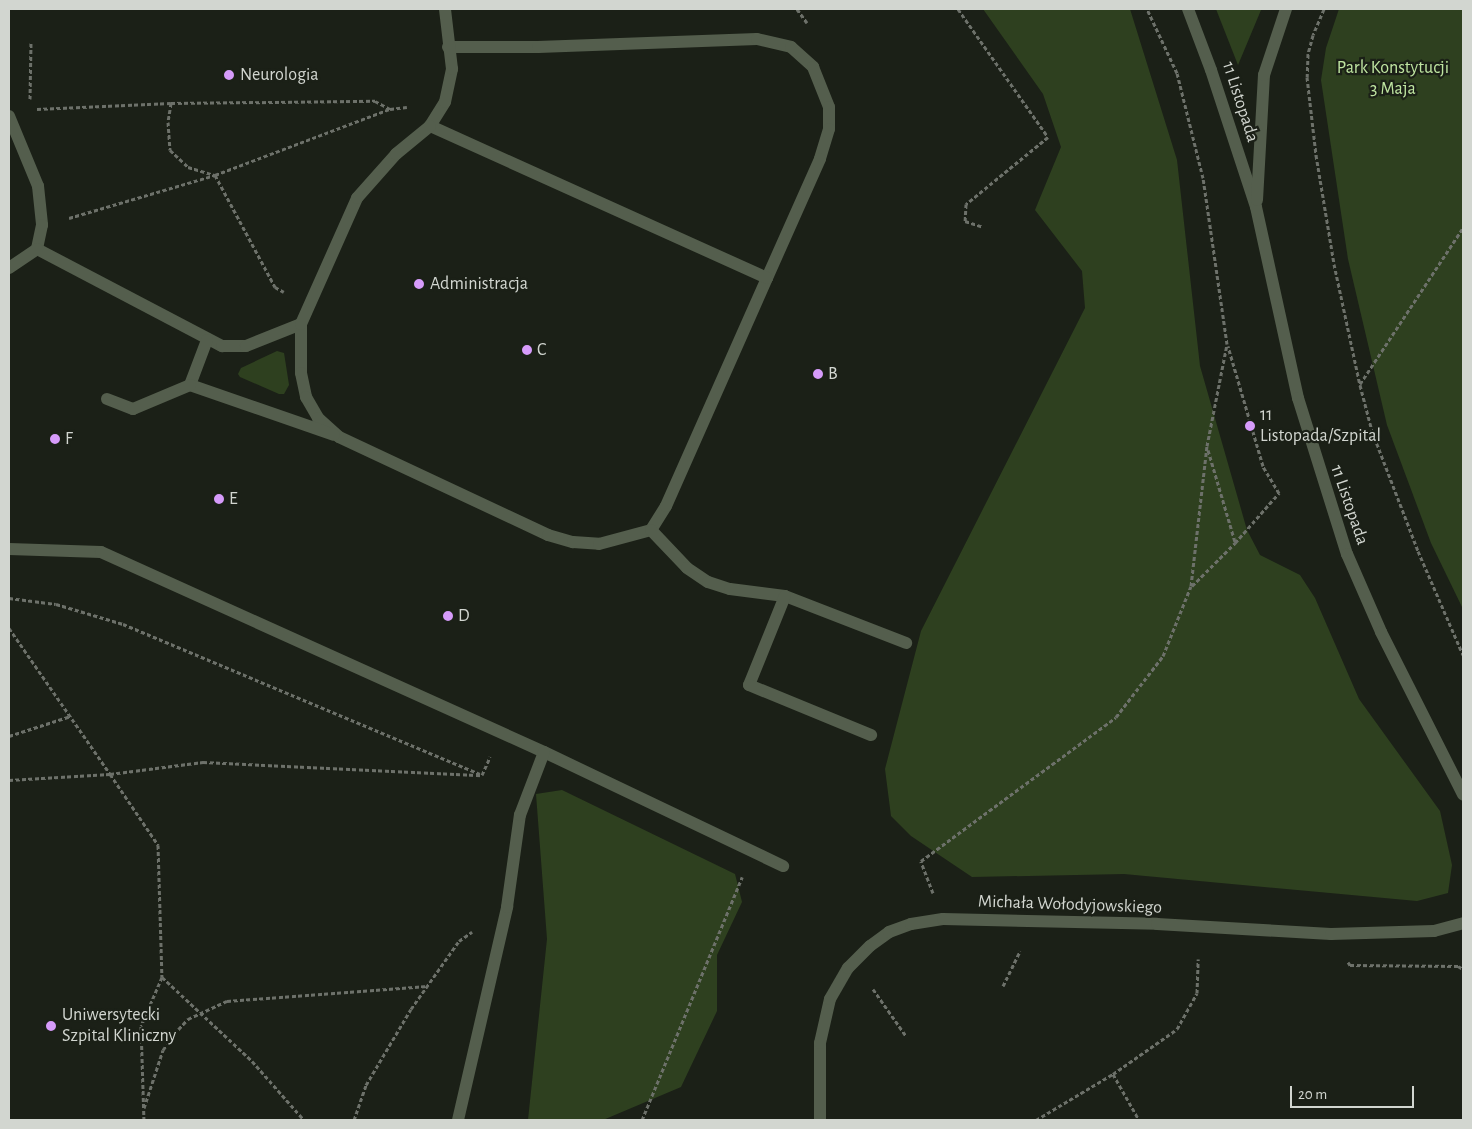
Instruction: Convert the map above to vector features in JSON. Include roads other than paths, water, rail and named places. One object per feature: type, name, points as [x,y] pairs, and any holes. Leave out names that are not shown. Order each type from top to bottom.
[{"type":"street","points":[[339,437],[318,418],[306,397],[301,373],[302,324],[357,198],[396,154],[430,126],[445,102],[452,69],[445,9]]},
{"type":"street","name":"11 Listopada","points":[[1188,9],[1211,70],[1256,207],[1298,398],[1347,554],[1381,632],[1463,794]]},
{"type":"street","name":"11 Listopada","points":[[1256,207],[1264,74],[1286,9]]},
{"type":"street","points":[[107,399],[133,410],[190,385],[339,437],[548,536],[573,542],[599,544],[651,530],[666,506],[820,159],[830,129],[829,107],[813,67],[791,47],[757,39],[538,47],[448,47]]},
{"type":"street","points":[[9,116],[38,186],[42,225],[36,249],[9,268]]},
{"type":"street","points":[[430,126],[767,278]]},
{"type":"street","points":[[36,249],[207,340],[222,346],[246,346],[302,324]]},
{"type":"street","points":[[190,385],[207,340]]},
{"type":"street","points":[[651,530],[687,568],[708,582],[730,589],[784,596],[906,643]]},
{"type":"street","points":[[9,549],[101,552],[544,752],[783,866]]},
{"type":"street","points":[[784,596],[749,686],[871,735]]},
{"type":"street","points":[[458,1120],[507,907],[520,815],[544,752]]},
{"type":"street","name":"Michała Wołodyjowskiego","points":[[820,1120],[820,1043],[830,999],[848,968],[870,946],[889,932],[912,924],[943,919],[1157,924],[1331,934],[1434,932],[1463,923]]},
{"type":"place","name":"Neurologia","points":[[229,75]]},
{"type":"place","name":"Administracja","points":[[419,284]]},
{"type":"place","name":"C","points":[[527,350]]},
{"type":"place","name":"B","points":[[818,374]]},
{"type":"place","name":"11 Listopada/Szpital","points":[[1250,426]]},
{"type":"place","name":"F","points":[[55,439]]},
{"type":"place","name":"E","points":[[219,499]]},
{"type":"place","name":"D","points":[[448,616]]},
{"type":"place","name":"Uniwersytecki Szpital Kliniczny","points":[[51,1026]]},
{"type":"park label","name":"Park Konstytucji 3 Maja","points":[[1393,79]]}]
